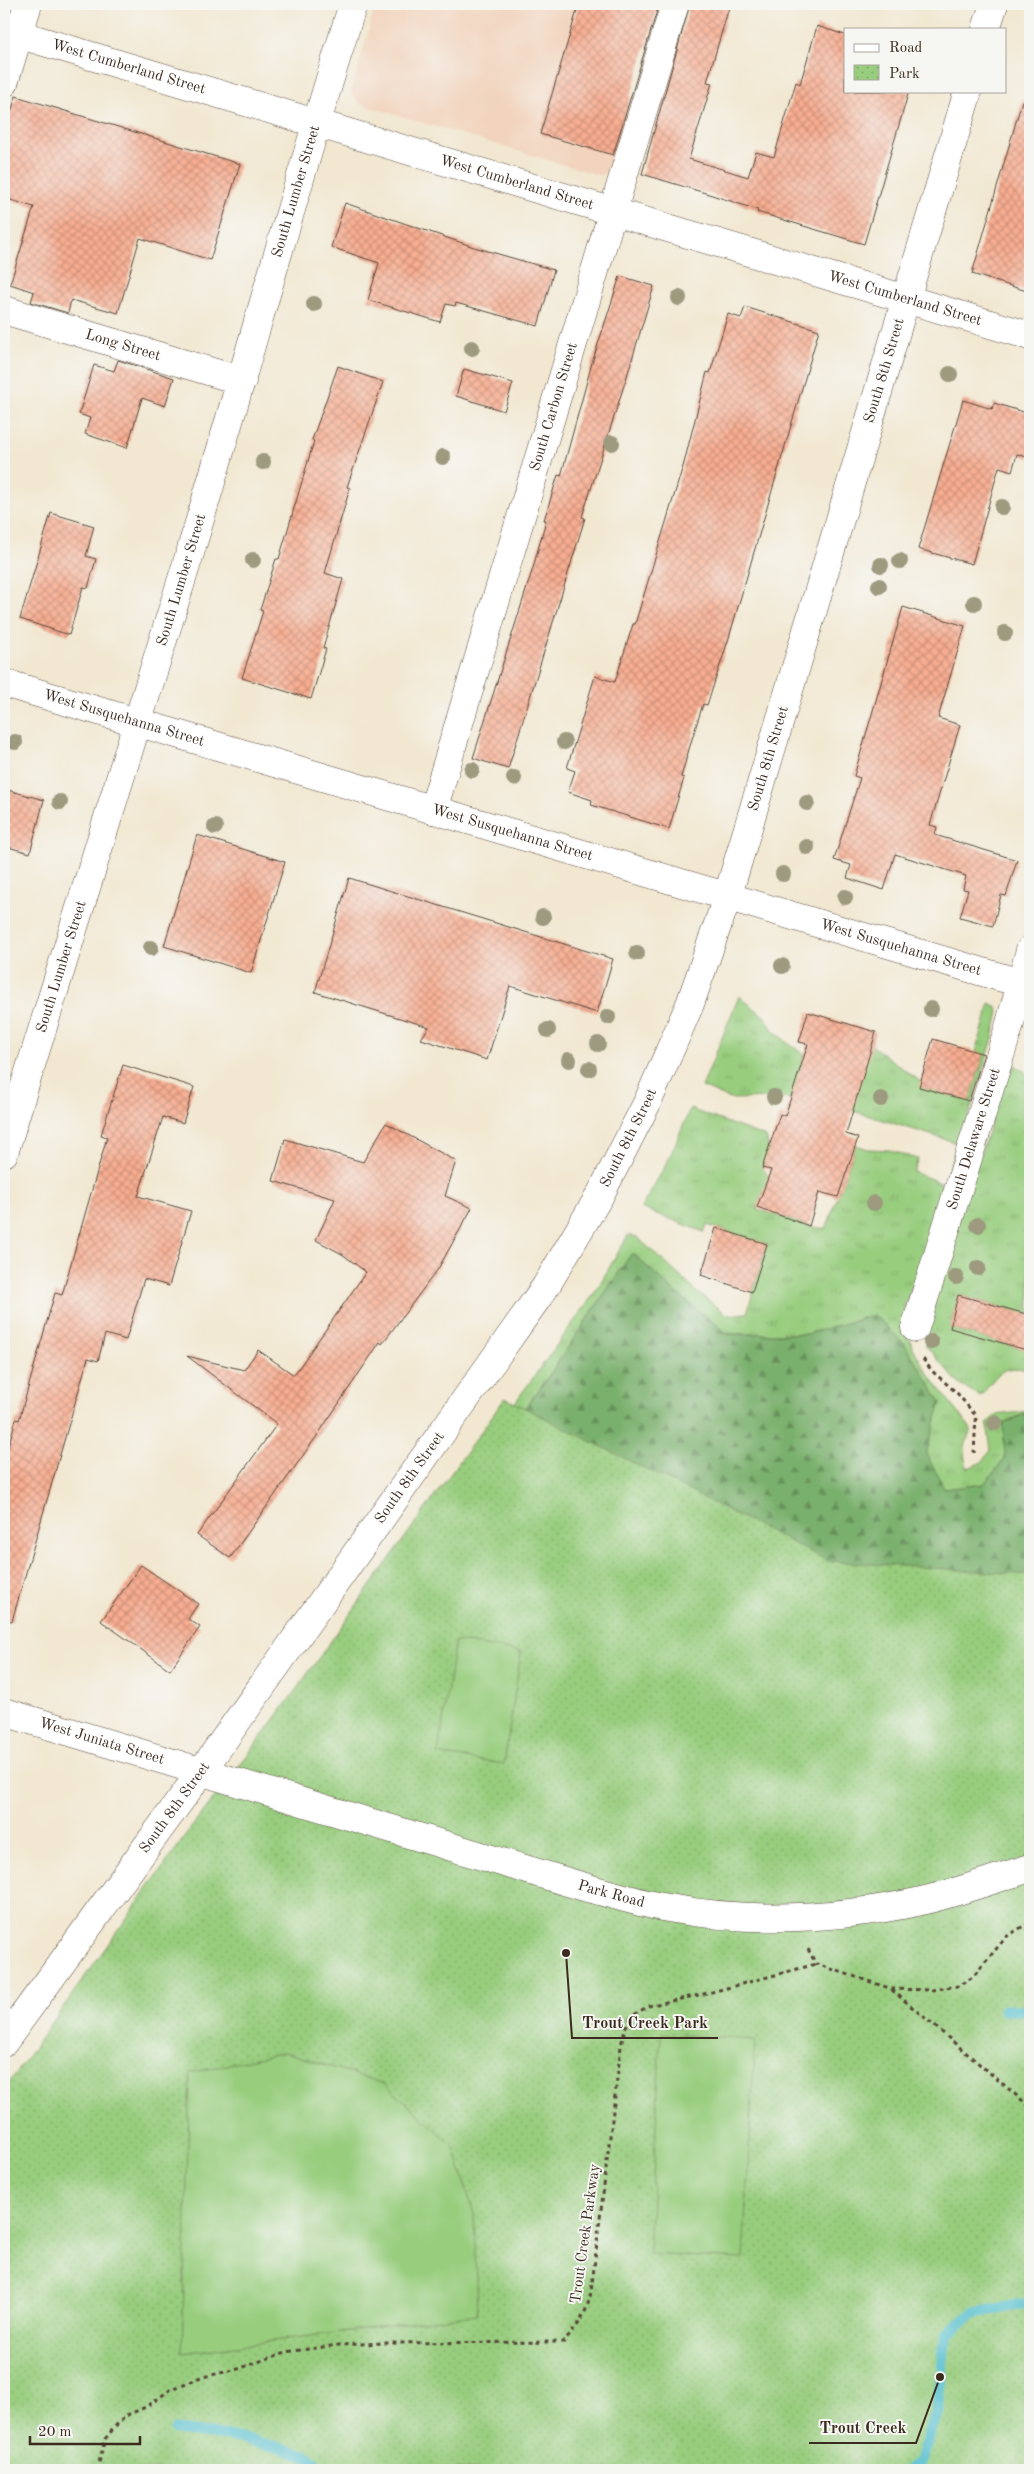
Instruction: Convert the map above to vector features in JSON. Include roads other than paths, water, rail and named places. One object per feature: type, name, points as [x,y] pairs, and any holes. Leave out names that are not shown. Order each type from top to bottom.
[{"type":"street","points":[[4,83],[11,32],[28,4]]},
{"type":"street","name":"South Lumber Street","points":[[4,1153],[242,381],[316,123],[353,4]]},
{"type":"street","name":"South Carbon Street","points":[[433,810],[675,4]]},
{"type":"street","points":[[986,28],[994,4]]},
{"type":"street","name":"West Cumberland Street","points":[[11,32],[1030,336]]},
{"type":"street","name":"South 8th Street","points":[[4,2042],[201,1772],[453,1414],[546,1286],[600,1195],[655,1086],[690,1004],[727,898],[968,92]]},
{"type":"street","name":"Long Street","points":[[4,310],[242,381]]},
{"type":"street","name":"West Susquehanna Street","points":[[4,683],[1020,984]]},
{"type":"street","name":"South Delaware Street","points":[[915,1328],[1006,1036],[1030,950]]},
{"type":"street","name":"West Juniata Street","points":[[4,1712],[201,1772]]},
{"type":"street","name":"Park Road","points":[[201,1772],[544,1873],[591,1889],[668,1908],[747,1917],[790,1918],[855,1913],[919,1902],[1030,1868]]},
{"type":"waterway","points":[[1004,2010],[1030,2010]]},
{"type":"waterway","points":[[908,2470],[919,2463],[937,2411],[946,2334],[974,2313],[1030,2303]]},
{"type":"waterway","points":[[175,2430],[228,2436],[273,2446],[305,2455],[324,2470]]},
{"type":"place","name":"Trout Creek Park","points":[[566,1953]]},
{"type":"place","name":"Trout Creek","points":[[940,2377]]}]
